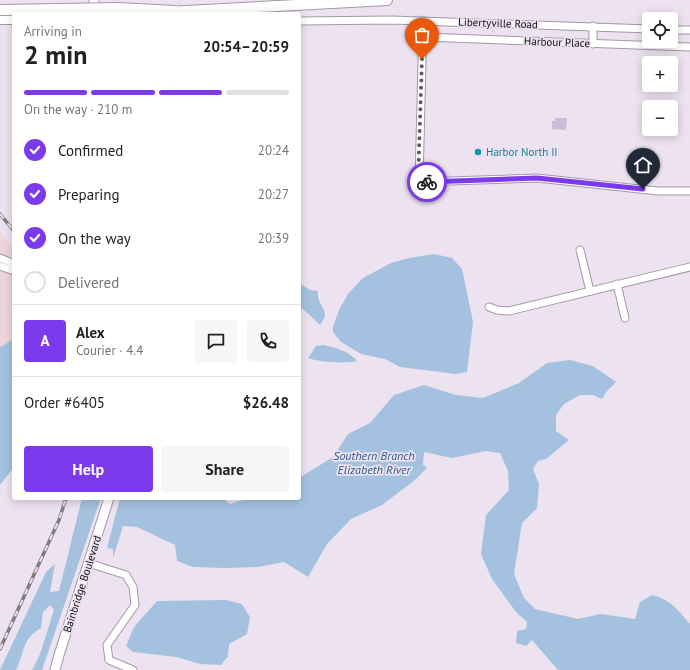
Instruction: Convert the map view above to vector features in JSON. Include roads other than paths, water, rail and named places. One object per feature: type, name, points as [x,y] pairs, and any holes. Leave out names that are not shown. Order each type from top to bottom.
[{"type":"highway","points":[[165,12],[387,0]]},
{"type":"highway","points":[[0,10],[118,8],[174,11]]},
{"type":"highway","points":[[0,19],[12,19]]},
{"type":"main road","points":[[94,0],[95,12]]},
{"type":"main road","name":"Bainbridge Boulevard","points":[[55,670],[108,500]]},
{"type":"street","name":"Libertyville Road","points":[[301,21],[392,20],[642,29]]},
{"type":"street","points":[[423,21],[418,182],[537,178],[658,191],[690,191]]},
{"type":"street","points":[[593,26],[593,44]]},
{"type":"street","points":[[678,30],[690,30]]},
{"type":"street","name":"Harbour Place","points":[[423,37],[690,47]]},
{"type":"street","points":[[580,250],[590,291]]},
{"type":"street","points":[[0,258],[12,263]]},
{"type":"street","points":[[0,266],[12,270]]},
{"type":"street","points":[[489,307],[497,310],[509,310],[690,267]]},
{"type":"street","points":[[617,284],[625,318]]},
{"type":"street","points":[[88,563],[126,575],[133,587],[135,605],[107,646],[109,660],[133,670]]},
{"type":"water","points":[[434,254],[452,258],[462,269],[473,322],[467,372],[456,374],[400,367],[385,359],[361,354],[341,342],[333,332],[333,327],[339,310],[348,294],[363,278],[391,263],[409,258]]},
{"type":"water","points":[[301,284],[310,290],[318,291],[319,301],[325,311],[324,319],[320,325],[301,308]]},
{"type":"water","points":[[12,340],[12,470],[0,485],[0,347]]},
{"type":"water","points":[[324,345],[346,352],[357,361],[332,362],[318,361],[308,358],[316,346]]},
{"type":"water","name":"Southern Branch Elizabeth River","points":[[570,360],[593,366],[616,382],[607,391],[602,399],[593,395],[580,395],[564,404],[556,415],[556,431],[569,440],[546,459],[538,461],[533,469],[539,484],[537,508],[522,523],[514,574],[524,598],[535,609],[578,619],[601,614],[635,619],[640,602],[652,595],[659,597],[674,606],[690,624],[690,670],[558,670],[532,640],[526,646],[516,643],[517,631],[526,629],[527,622],[516,612],[492,579],[481,554],[486,515],[509,490],[508,471],[500,453],[486,451],[452,458],[424,452],[423,465],[427,468],[415,480],[382,505],[351,519],[327,544],[308,577],[284,562],[258,567],[193,567],[177,561],[175,545],[137,527],[123,526],[113,558],[113,549],[107,548],[119,500],[225,500],[230,504],[243,500],[301,500],[301,477],[333,457],[348,434],[370,423],[394,395],[424,385],[456,395],[483,398],[519,383],[547,363]]},
{"type":"water","points":[[82,500],[100,500],[42,670],[32,670],[40,654],[54,610],[50,605],[43,612],[41,628],[27,641],[16,670],[0,670],[46,572],[55,564],[50,592],[59,591]]},
{"type":"water","points":[[226,600],[242,604],[250,617],[247,634],[229,644],[228,656],[221,665],[200,664],[176,657],[133,652],[126,646],[134,627],[157,601]]},
{"type":"railway","points":[[0,214],[12,229]]},
{"type":"railway","points":[[0,649],[59,520],[65,500]]},
{"type":"place","name":"Harbor North II","points":[[478,152]]}]
